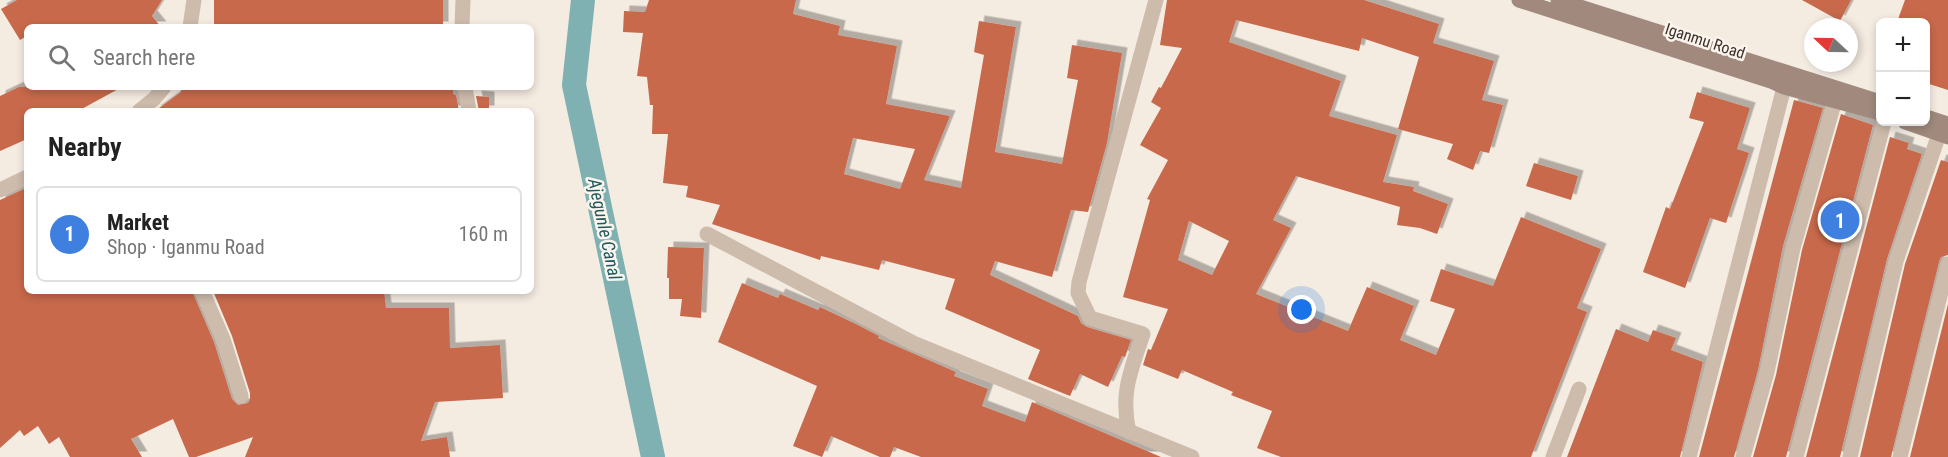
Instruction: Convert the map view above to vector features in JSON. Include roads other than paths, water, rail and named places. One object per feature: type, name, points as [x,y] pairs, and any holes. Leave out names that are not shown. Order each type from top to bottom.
[{"type":"main road","name":"Iganmu Road","points":[[1519,0],[1784,87],[1876,112]]},
{"type":"main road","name":"Iganmu Road","points":[[1558,0],[1876,100]]},
{"type":"main road","points":[[1930,120],[1945,132]]},
{"type":"main road","points":[[1921,126],[1945,132]]},
{"type":"street","points":[[190,24],[194,0]]},
{"type":"street","points":[[462,24],[463,0]]},
{"type":"street","points":[[1129,432],[1125,417],[1126,386],[1143,334],[1089,318],[1078,293],[1079,282],[1156,0]]},
{"type":"street","points":[[1689,457],[1784,87]]},
{"type":"street","points":[[143,108],[162,90]]},
{"type":"street","points":[[466,90],[468,108]]},
{"type":"street","points":[[1743,457],[1767,372],[1793,248],[1835,100]]},
{"type":"street","points":[[1796,457],[1883,126]]},
{"type":"street","points":[[1850,457],[1896,261],[1945,132]]},
{"type":"street","points":[[0,190],[24,178]]},
{"type":"street","points":[[707,234],[913,343],[1192,457]]},
{"type":"street","points":[[1900,457],[1948,264]]},
{"type":"street","points":[[203,294],[223,339],[241,396]]},
{"type":"street","points":[[1553,457],[1579,389]]},
{"type":"waterway","name":"Ajegunle Canal","points":[[583,0],[574,85],[653,457]]},
{"type":"place","name":"Market","points":[[1840,220]]}]
